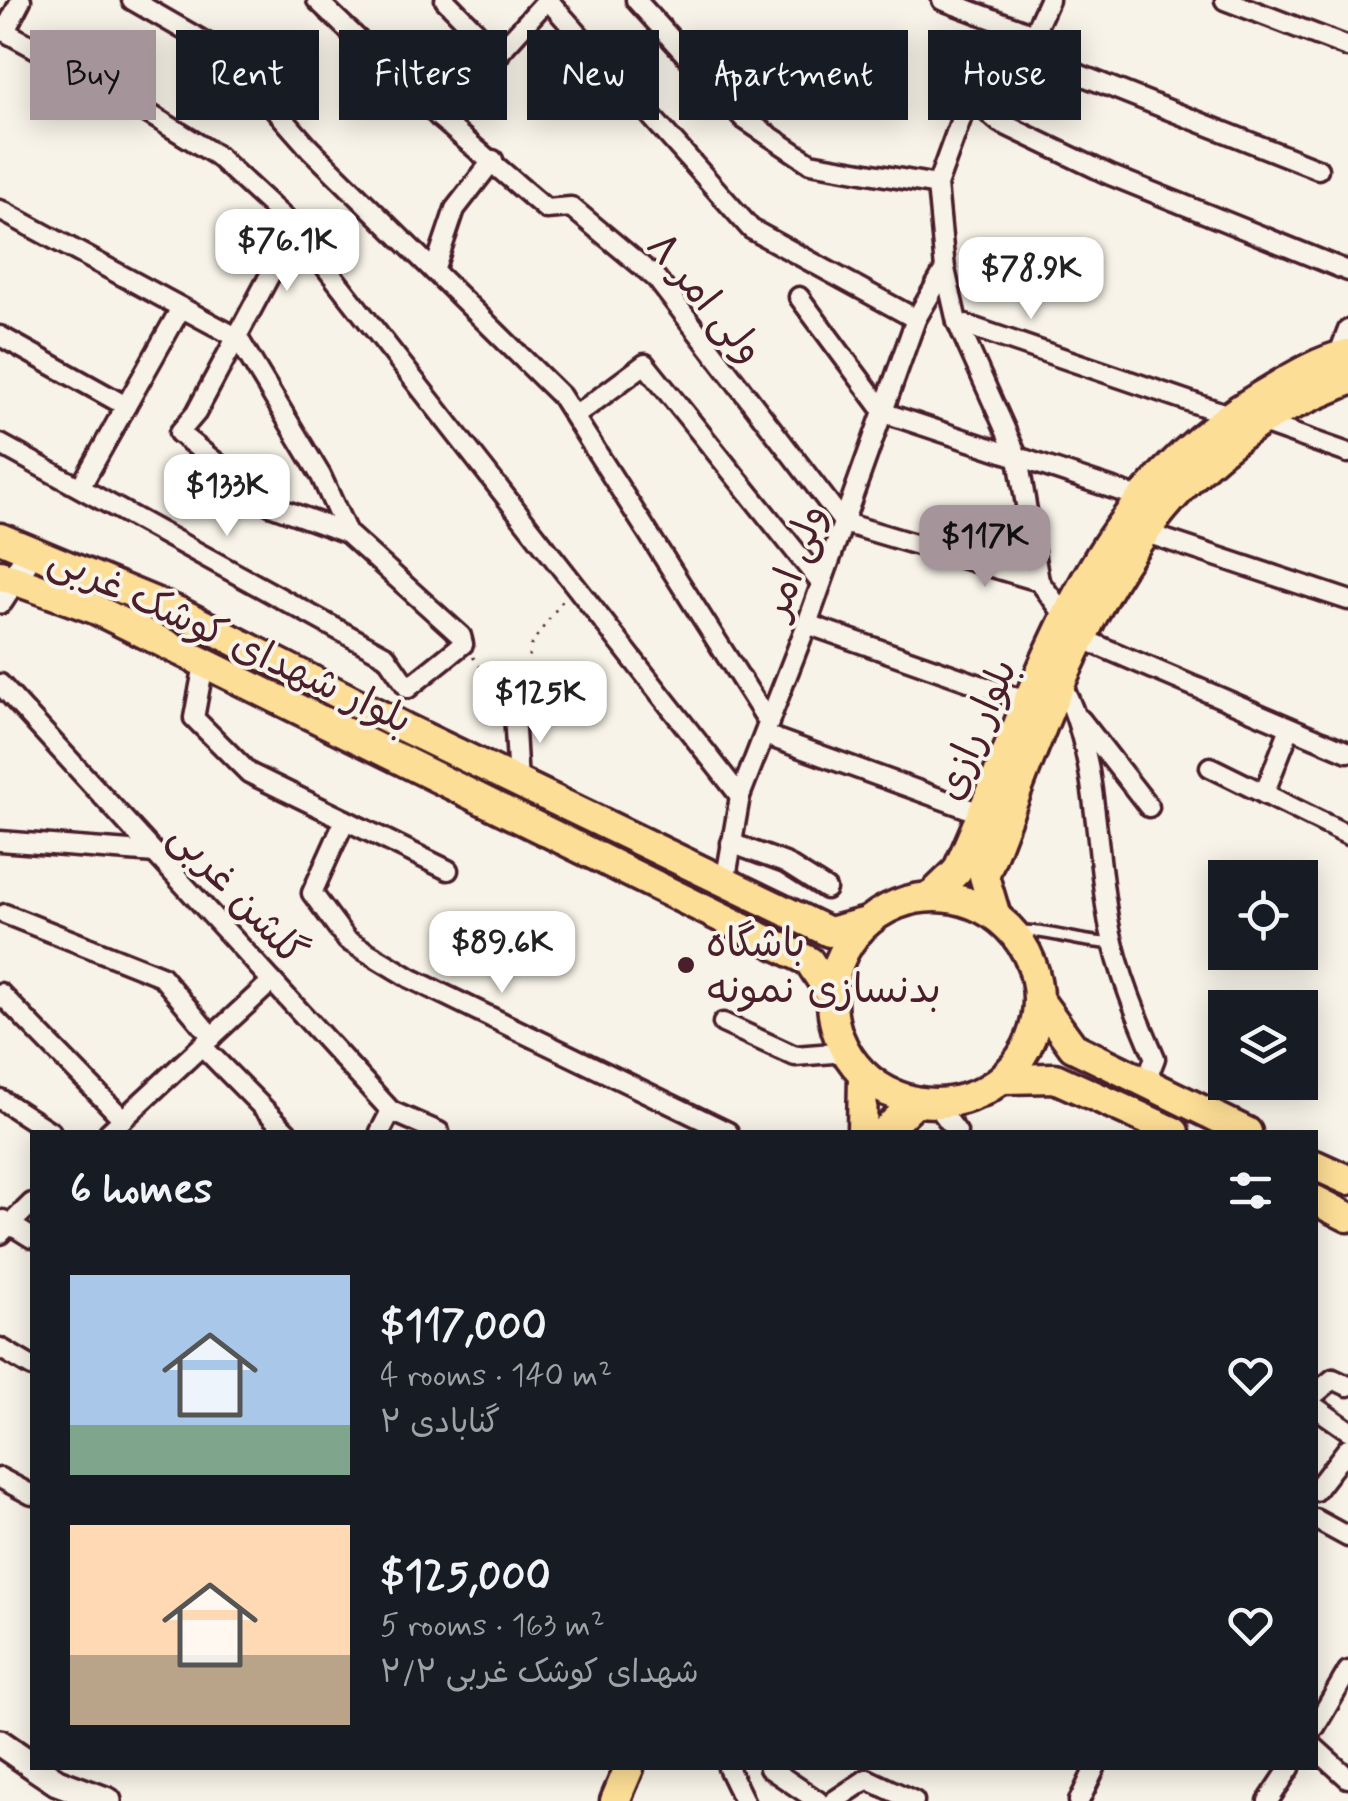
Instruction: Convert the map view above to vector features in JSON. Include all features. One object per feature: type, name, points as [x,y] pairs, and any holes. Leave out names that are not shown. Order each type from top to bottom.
[{"type":"main road","name":"بلوار رازی","points":[[1004,922],[984,876],[1062,683],[1074,628],[1113,530],[1176,458],[1229,415],[1345,364]]},
{"type":"main road","name":"بلوار رازی","points":[[930,897],[957,871],[1028,702],[1074,628],[1096,608],[1143,532],[1222,451],[1345,364]]},
{"type":"main road","name":"بلوار شهدای کوشک غربی","points":[[1,540],[181,613],[404,728],[829,932],[868,922]]},
{"type":"main road","name":"بلوار شهدای کوشک غربی","points":[[4,585],[95,608],[808,961],[832,996]]},
{"type":"main road","points":[[168,646],[181,613]]},
{"type":"main road","points":[[930,897],[959,900],[1004,922],[1032,964],[1039,1000],[1035,1027],[1024,1052],[1004,1078],[961,1100],[925,1102],[882,1089],[863,1074],[846,1052],[834,1025],[832,996],[842,955],[868,922],[896,904],[930,897]]},
{"type":"main road","points":[[1039,1000],[1073,1048],[1243,1130]]},
{"type":"main road","points":[[1055,1078],[1056,1058],[1062,1050],[1073,1048]]},
{"type":"main road","points":[[862,1130],[863,1074]]},
{"type":"main road","points":[[1004,1078],[1055,1078],[1170,1130]]},
{"type":"main road","points":[[887,1130],[925,1102]]},
{"type":"main road","points":[[1318,1166],[1348,1180]]},
{"type":"main road","points":[[1318,1202],[1348,1217]]},
{"type":"main road","points":[[595,1801],[607,1770]]},
{"type":"main road","points":[[615,1801],[627,1770]]},
{"type":"street","points":[[21,0],[3,30],[216,156],[260,192],[295,228],[740,796]]},
{"type":"street","points":[[132,0],[226,54],[310,149],[561,396],[767,729],[984,814]]},
{"type":"street","name":"ولی امر ۸","points":[[317,0],[348,30]]},
{"type":"street","points":[[445,0],[474,30]]},
{"type":"street","points":[[507,46],[548,0],[751,229],[916,320]]},
{"type":"street","points":[[636,0],[744,119],[810,163],[937,185]]},
{"type":"street","points":[[942,0],[1023,30]]},
{"type":"street","points":[[1038,30],[1049,0]]},
{"type":"street","points":[[1225,0],[1348,48]]},
{"type":"street","points":[[1081,75],[1318,169]]},
{"type":"street","name":"ولی امر ۸","points":[[443,120],[546,209],[571,207],[656,278],[844,522]]},
{"type":"street","points":[[960,120],[937,185],[945,269],[957,322],[1018,458],[1039,581],[1074,628],[1348,752]]},
{"type":"street","points":[[996,120],[1110,174],[1348,271]]},
{"type":"street","points":[[434,271],[454,209],[493,160]]},
{"type":"street","points":[[0,210],[238,338],[321,476],[347,533]]},
{"type":"street","points":[[295,228],[238,338],[180,433],[270,504],[347,533],[450,622],[463,644],[408,688]]},
{"type":"street","name":"ولی امر","points":[[725,883],[740,796],[808,624],[916,320],[945,269]]},
{"type":"street","points":[[799,298],[885,413],[1138,497]]},
{"type":"street","points":[[81,486],[181,308]]},
{"type":"street","points":[[957,322],[1229,415]]},
{"type":"street","points":[[1345,364],[1348,330]]},
{"type":"street","points":[[0,336],[126,406]]},
{"type":"street","points":[[575,416],[645,364],[820,583]]},
{"type":"street","points":[[1260,422],[1348,453]]},
{"type":"street","points":[[0,444],[386,656],[408,688],[404,728]]},
{"type":"street","points":[[844,522],[1039,581]]},
{"type":"street","points":[[1143,532],[1348,600]]},
{"type":"street","points":[[4,585],[32,552]]},
{"type":"street","points":[[808,624],[1028,702]]},
{"type":"street","points":[[204,664],[194,718],[248,773],[448,870]]},
{"type":"street","points":[[1062,683],[1081,720],[1148,807]]},
{"type":"street","name":"گلشن غربی","points":[[0,684],[391,1111],[434,1130]]},
{"type":"street","points":[[514,712],[518,783]]},
{"type":"street","points":[[1081,720],[1114,944],[1129,997],[1155,1058],[1144,1084]]},
{"type":"street","points":[[1264,794],[1290,728]]},
{"type":"street","points":[[1210,768],[1348,835]]},
{"type":"street","points":[[345,820],[312,893],[347,940],[410,978],[724,1130]]},
{"type":"street","points":[[0,841],[155,854]]},
{"type":"street","points":[[731,843],[785,863],[826,890]]},
{"type":"street","points":[[5,914],[161,976],[207,1041],[284,1130]]},
{"type":"street","points":[[111,1130],[272,981]]},
{"type":"street","points":[[0,993],[123,1119]]},
{"type":"street","points":[[723,1023],[795,1056],[846,1052]]},
{"type":"street","points":[[0,1099],[48,1130]]},
{"type":"street","points":[[925,1102],[955,1130]]},
{"type":"street","points":[[381,1130],[391,1111]]},
{"type":"street","points":[[3,1226],[30,1206]]},
{"type":"street","points":[[3,1226],[30,1237]]},
{"type":"street","points":[[0,1348],[30,1367]]},
{"type":"street","points":[[1318,1392],[1333,1379],[1348,1386]]},
{"type":"street","points":[[1318,1409],[1348,1430]]},
{"type":"street","points":[[1318,1487],[1348,1448]]},
{"type":"street","points":[[0,1478],[30,1494]]},
{"type":"street","points":[[1318,1521],[1348,1537]]},
{"type":"street","points":[[1318,1722],[1348,1671]]},
{"type":"street","points":[[0,1743],[30,1760]]},
{"type":"street","points":[[1318,1751],[1348,1778]]},
{"type":"street","points":[[47,1770],[108,1801]]},
{"type":"street","points":[[729,1770],[744,1801]]},
{"type":"street","points":[[772,1770],[818,1801]]},
{"type":"street","points":[[1079,1801],[1094,1770]]},
{"type":"street","points":[[1268,1801],[1289,1770]]},
{"type":"street","points":[[834,1801],[869,1773],[914,1801]]},
{"type":"lane","points":[[1004,922],[1092,944],[1114,944]]},
{"type":"path","points":[[514,712],[532,643],[575,584]]},
{"type":"path","points":[[463,644],[514,712]]},
{"type":"place","name":"باشگاه بدنسازی نمونه","points":[[686,965]]}]
